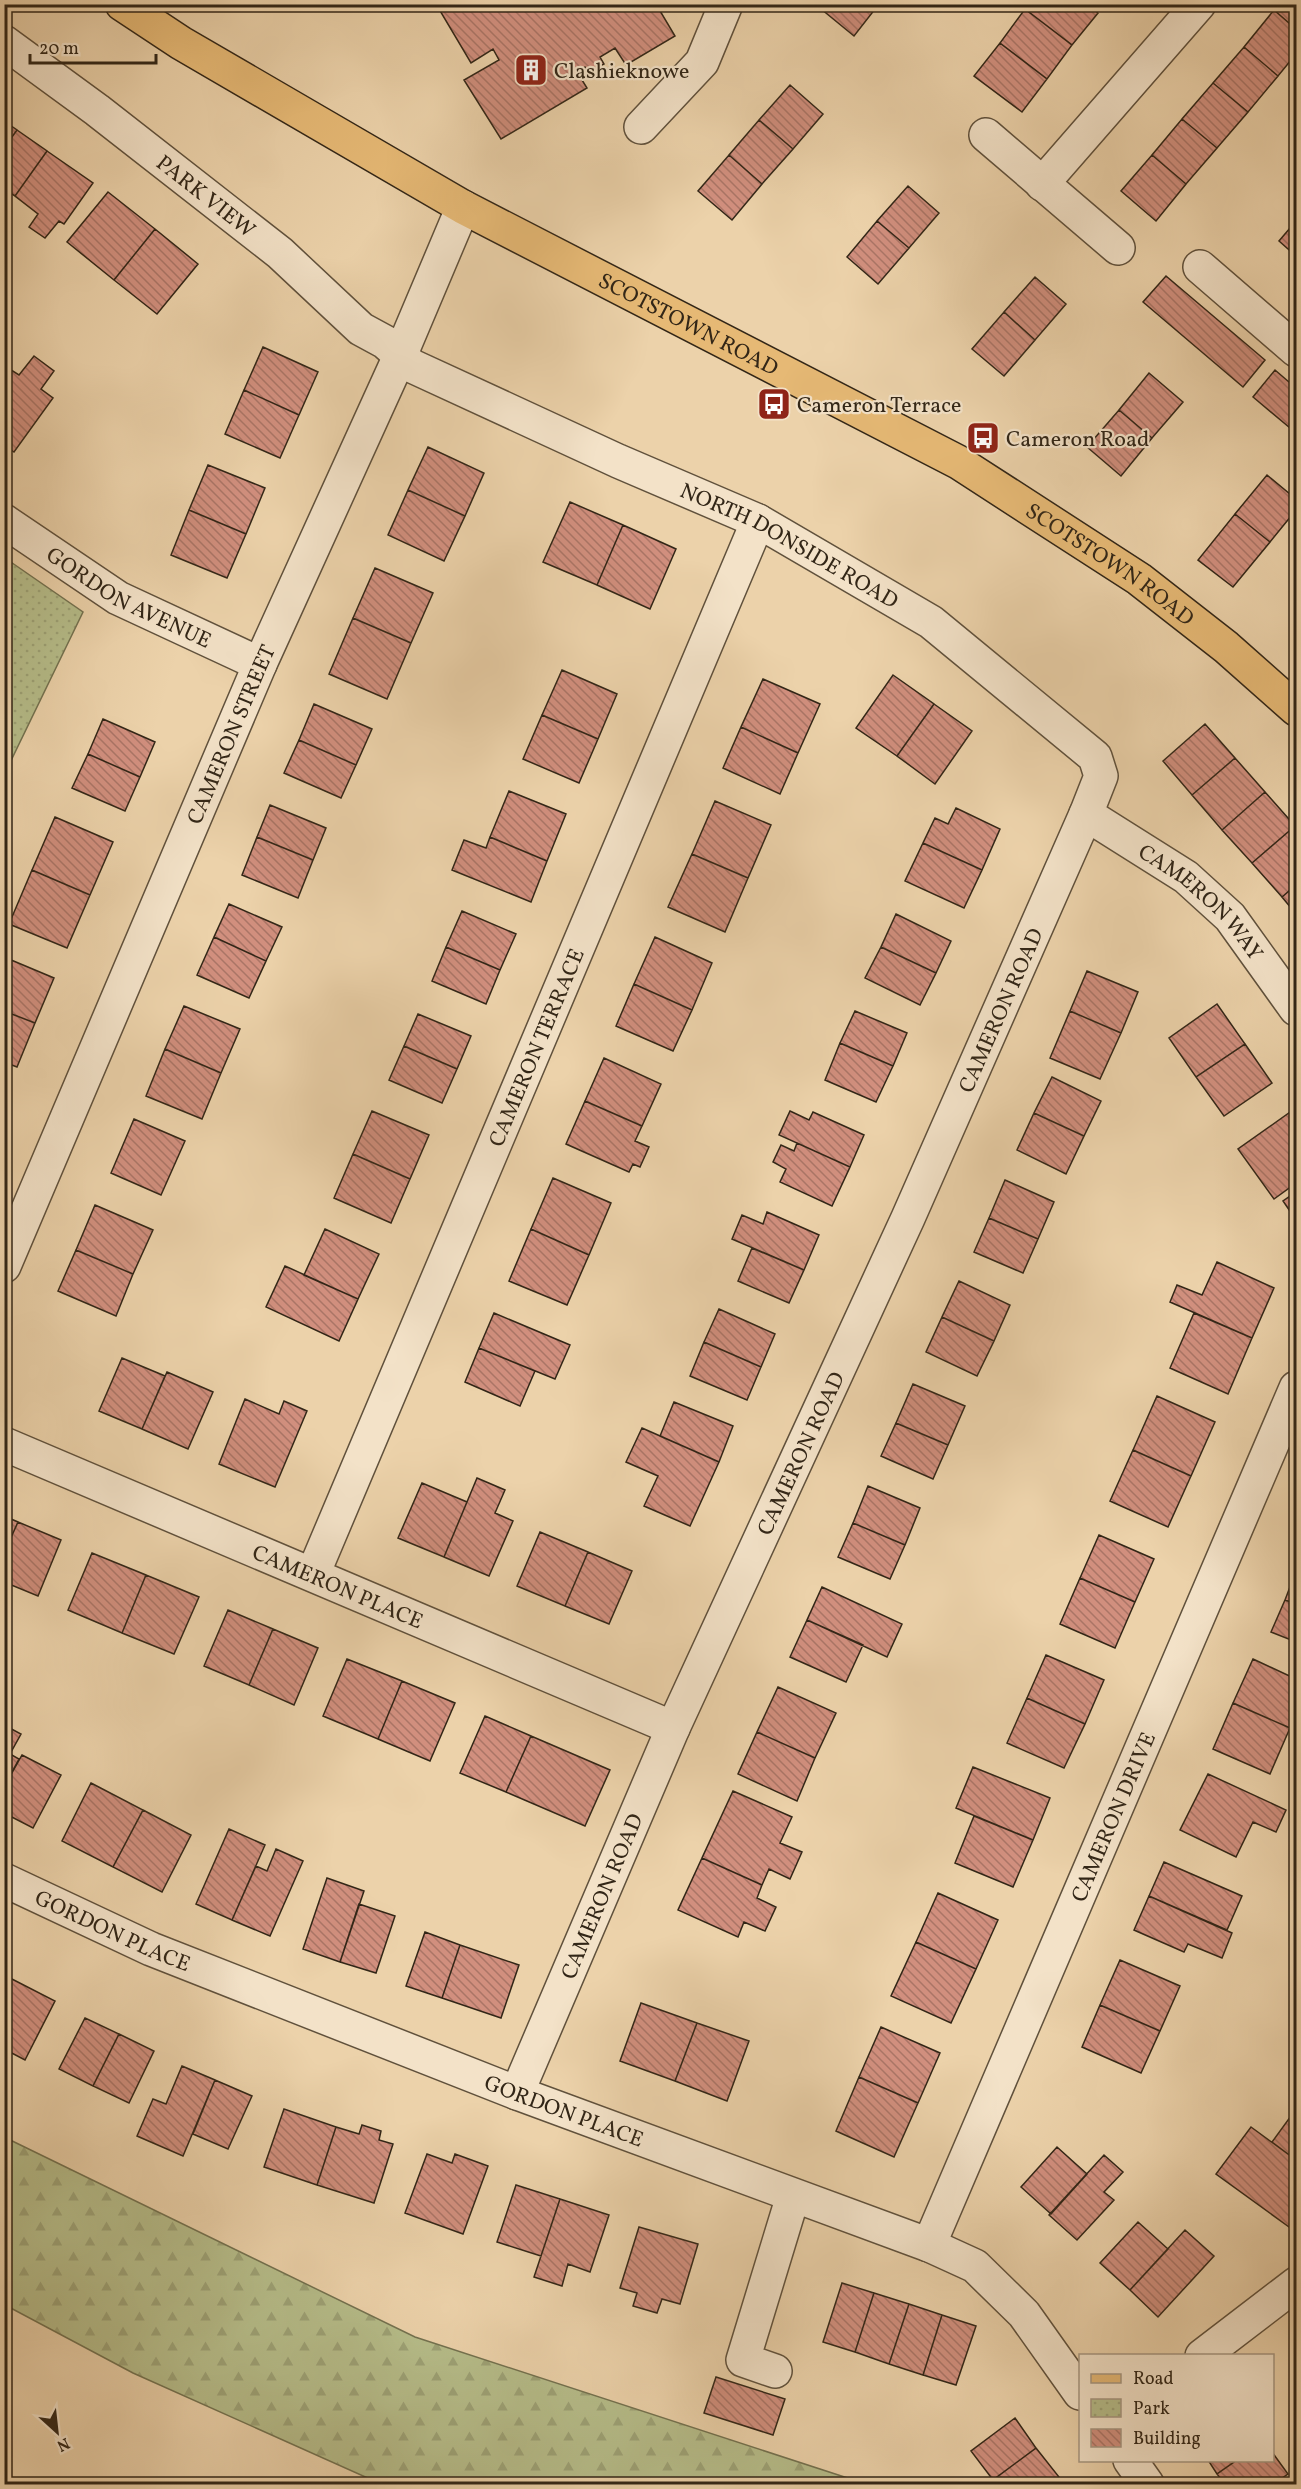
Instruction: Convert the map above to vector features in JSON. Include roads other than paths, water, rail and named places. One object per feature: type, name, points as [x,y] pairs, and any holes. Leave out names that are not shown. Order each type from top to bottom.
[{"type":"main road","name":"SCOTSTOWN ROAD","points":[[122,4],[181,43],[463,207],[958,462],[1139,579],[1226,647],[1296,708]]},
{"type":"street","points":[[641,127],[702,62],[726,4]]},
{"type":"street","points":[[1042,184],[1199,4]]},
{"type":"street","name":"PARK VIEW","points":[[4,42],[97,110],[280,253],[361,329],[385,342],[400,356]]},
{"type":"street","points":[[986,135],[1118,248]]},
{"type":"street","name":"CAMERON STREET","points":[[4,1266],[260,664],[400,356],[463,207]]},
{"type":"street","points":[[1200,267],[1296,350]]},
{"type":"street","name":"NORTH DONSIDE ROAD","points":[[400,356],[411,366],[607,456],[758,521],[931,622],[1095,757],[1101,776],[1086,814]]},
{"type":"street","name":"GORDON AVENUE","points":[[4,521],[118,598],[260,664]]},
{"type":"street","name":"CAMERON TERRACE","points":[[314,1574],[758,521]]},
{"type":"street","name":"CAMERON WAY","points":[[1086,814],[1186,877],[1230,916],[1296,1009]]},
{"type":"street","name":"CAMERON ROAD","points":[[517,2093],[673,1728],[908,1218],[1086,814]]},
{"type":"street","name":"CAMERON DRIVE","points":[[929,2245],[1296,1388]]},
{"type":"street","name":"CAMERON PLACE","points":[[4,1444],[673,1728]]},
{"type":"street","name":"GORDON PLACE","points":[[4,1881],[152,1949],[517,2093],[929,2245],[975,2266],[1016,2306],[1079,2392]]},
{"type":"street","points":[[776,2371],[743,2360],[793,2196]]},
{"type":"street","points":[[1203,2354],[1296,2284]]},
{"type":"street","points":[[1131,2462],[1147,2484]]},
{"type":"place","name":"Clashieknowe","points":[[531,70]]},
{"type":"place","name":"Cameron Terrace","points":[[774,404]]},
{"type":"place","name":"Cameron Road","points":[[983,438]]}]
